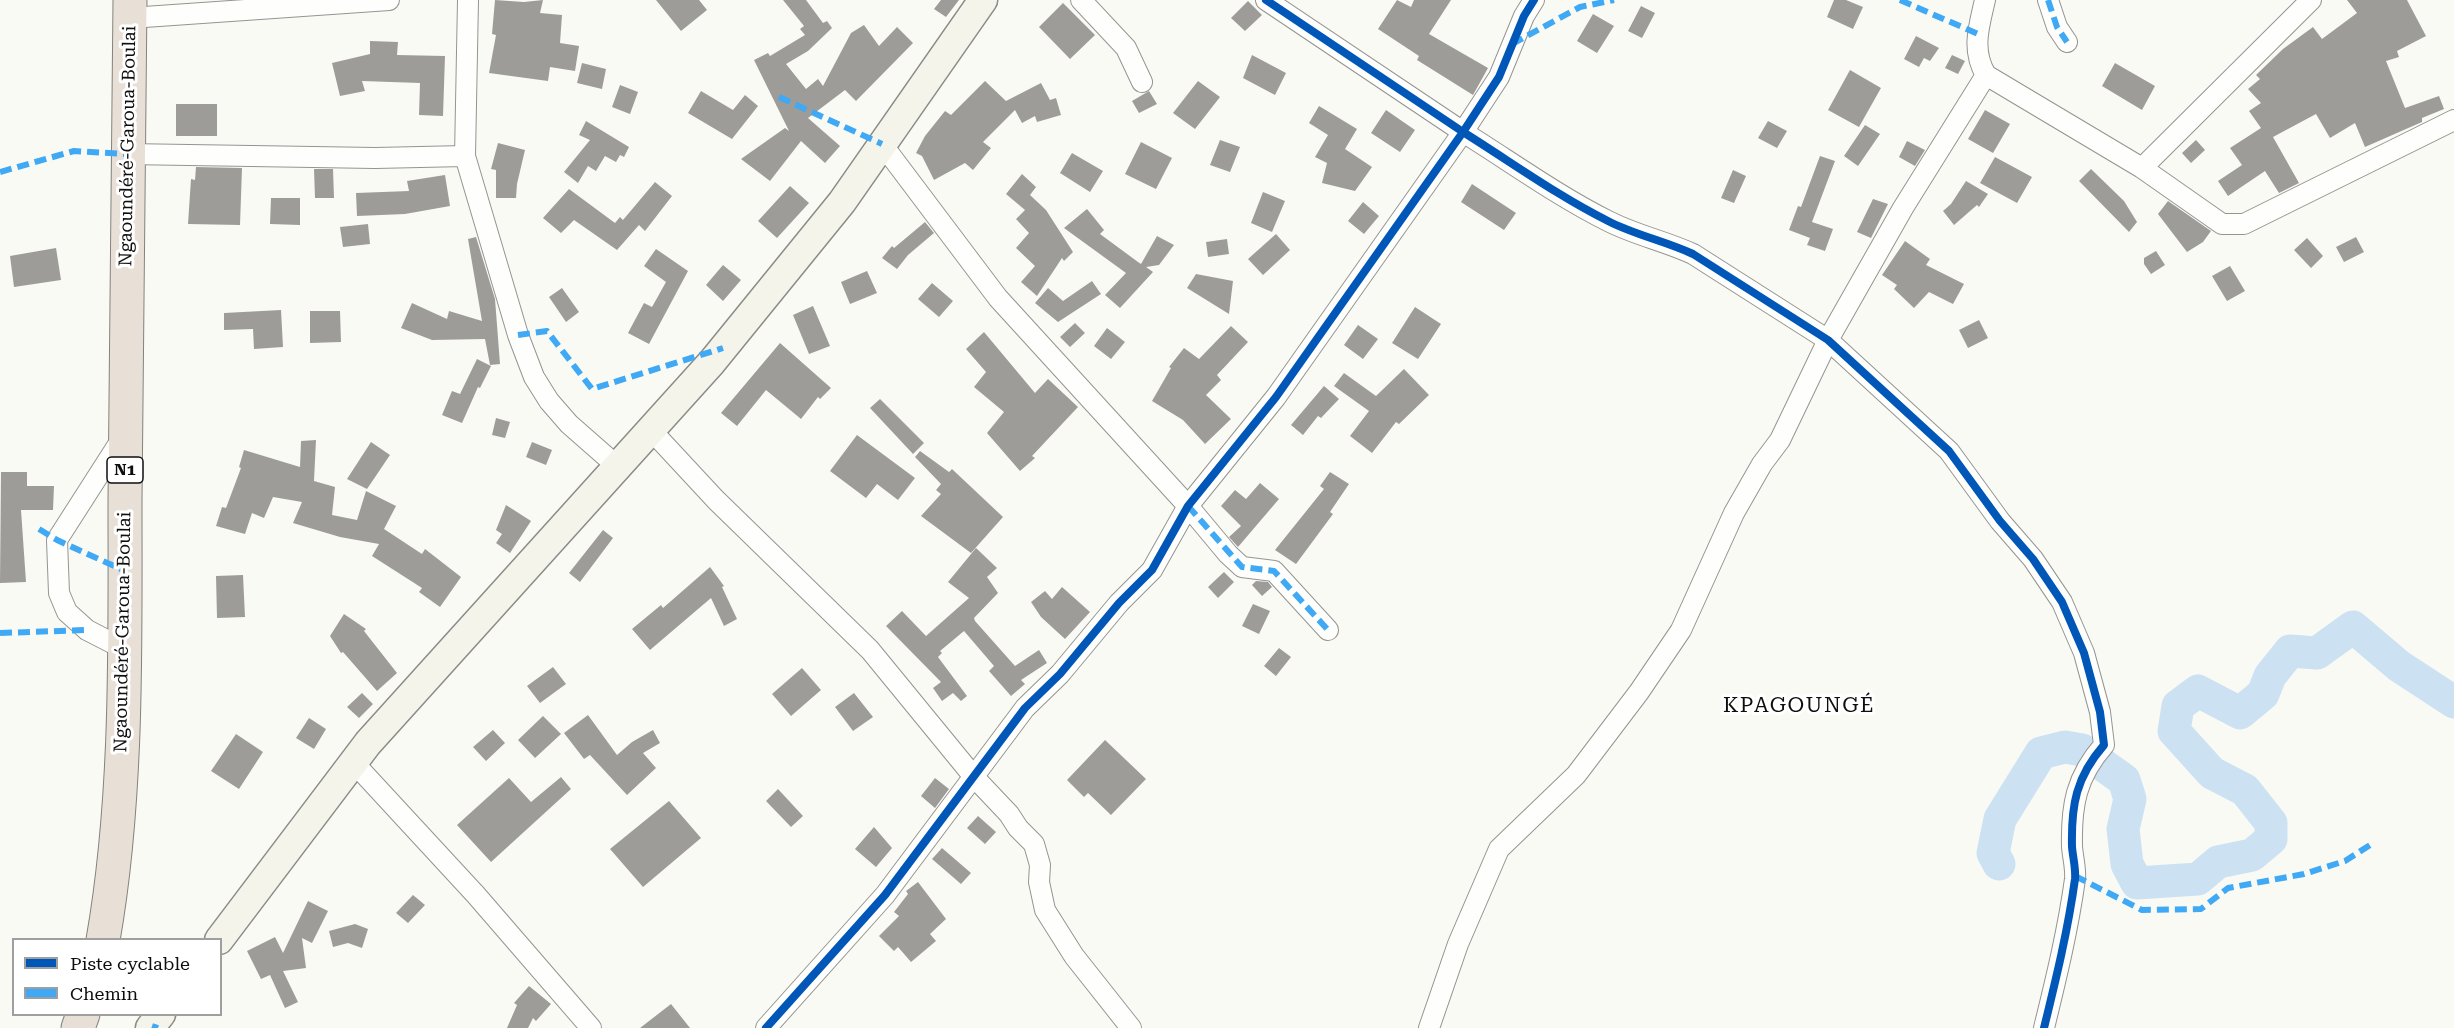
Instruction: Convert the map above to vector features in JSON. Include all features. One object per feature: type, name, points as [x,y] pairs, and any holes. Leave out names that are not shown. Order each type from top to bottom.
[{"type":"highway","name":"Ngaoundéré-Garoua-Boulai","points":[[103,938],[113,884],[126,650],[127,154],[130,9]]},
{"type":"street","points":[[130,9],[389,0]]},
{"type":"street","points":[[468,0],[465,156],[518,335],[534,377],[549,401],[568,424],[618,467]]},
{"type":"street","points":[[220,938],[355,764],[368,743],[712,362],[820,230],[983,0]]},
{"type":"street","points":[[1081,0],[1126,48],[1142,82]]},
{"type":"street","points":[[1266,0],[1463,132],[1605,219],[1638,236],[1672,245],[1693,254],[1828,340],[1949,451],[2000,521],[2039,568],[2062,602],[2084,653],[2100,711],[2104,745],[2089,763],[2080,779],[2074,804],[2072,846],[2075,876],[2063,952],[2044,1028]]},
{"type":"street","points":[[766,1028],[885,895],[1025,708],[1060,674],[1119,603],[1152,570],[1188,506],[1276,397],[1463,132],[1499,77],[1524,16],[1534,0]]},
{"type":"street","points":[[1985,0],[1977,48],[1979,62],[1986,75],[2142,168],[2222,224],[2244,224],[2454,120]]},
{"type":"street","points":[[2048,0],[2057,27],[2067,42]]},
{"type":"street","points":[[2142,168],[2311,0]]},
{"type":"street","points":[[1429,1028],[1458,945],[1499,849],[1576,775],[1639,692],[1681,630],[1734,513],[1762,464],[1780,440],[1828,340],[1903,208],[1986,75]]},
{"type":"street","points":[[882,144],[998,298],[1242,567],[1274,571],[1328,630]]},
{"type":"street","points":[[127,154],[375,158],[465,156]]},
{"type":"street","points":[[650,429],[716,500],[870,650],[974,777],[991,792],[1034,844],[1040,865],[1039,882],[1045,910],[1074,956],[1131,1028]]},
{"type":"street","points":[[126,432],[57,540],[59,593],[67,612],[87,630],[126,650]]},
{"type":"street","points":[[355,764],[476,895],[591,1028]]},
{"type":"street","points":[[150,1028],[159,1016]]},
{"type":"building","points":[[495,0],[524,2],[543,0],[540,13],[562,15],[560,43],[579,46],[575,71],[550,67],[548,81],[489,73],[496,35],[492,34]]},
{"type":"building","points":[[656,0],[699,0],[707,10],[681,31]]},
{"type":"building","points":[[783,0],[806,0],[823,23],[827,21],[832,28],[808,51],[786,64],[806,89],[818,79],[823,86],[851,33],[864,25],[879,46],[897,27],[913,43],[856,101],[845,90],[808,118],[840,146],[825,163],[801,141],[770,181],[741,159],[785,128],[789,131],[754,60],[768,53],[770,56],[805,35],[800,29],[804,26]]},
{"type":"building","points":[[941,0],[959,0],[946,17],[934,9]]},
{"type":"building","points":[[1397,0],[1411,7],[1414,0],[1451,0],[1429,34],[1488,68],[1473,95],[1417,60],[1419,56],[1378,29]]},
{"type":"building","points":[[1834,0],[1846,0],[1863,7],[1853,29],[1827,17]]},
{"type":"building","points":[[2347,0],[2407,0],[2426,36],[2397,51],[2399,57],[2386,61],[2405,108],[2439,96],[2444,109],[2422,118],[2422,122],[2365,147],[2355,123],[2330,138],[2316,114],[2273,137],[2299,183],[2279,193],[2265,171],[2228,196],[2218,181],[2242,165],[2230,148],[2261,128],[2249,111],[2261,103],[2248,89],[2260,79],[2256,75],[2283,49],[2313,27],[2322,39],[2357,13]]},
{"type":"building","points":[[1248,1],[1262,15],[1245,31],[1231,18]]},
{"type":"building","points":[[1063,3],[1095,35],[1070,59],[1039,27]]},
{"type":"building","points":[[1641,6],[1655,13],[1642,38],[1628,31]]},
{"type":"building","points":[[1593,14],[1614,26],[1597,53],[1577,41]]},
{"type":"building","points":[[1916,36],[1939,48],[1930,61],[1924,58],[1919,67],[1904,59]]},
{"type":"building","points":[[370,41],[398,42],[397,55],[445,56],[443,116],[419,115],[420,83],[362,81],[365,91],[340,96],[332,63],[370,54]]},
{"type":"building","points":[[1252,55],[1286,73],[1275,95],[1243,78]]},
{"type":"building","points":[[1952,55],[1965,61],[1958,74],[1945,68]]},
{"type":"building","points":[[582,63],[606,69],[602,89],[577,83]]},
{"type":"building","points":[[2115,63],[2155,86],[2142,110],[2102,86]]},
{"type":"building","points":[[1850,70],[1881,88],[1859,127],[1828,110]]},
{"type":"building","points":[[985,81],[1006,101],[1041,83],[1050,100],[1056,98],[1061,115],[1037,122],[1035,116],[1022,123],[1015,110],[983,142],[991,148],[973,170],[965,163],[934,180],[922,156],[916,153],[925,136],[945,111],[951,115]]},
{"type":"building","points":[[1198,81],[1220,97],[1195,129],[1173,113]]},
{"type":"building","points":[[620,85],[638,92],[630,114],[612,107]]},
{"type":"building","points":[[701,91],[733,110],[745,95],[758,106],[732,139],[688,113]]},
{"type":"building","points":[[1149,91],[1157,104],[1139,113],[1132,101]]},
{"type":"building","points":[[176,104],[217,104],[217,136],[176,136]]},
{"type":"building","points":[[1319,106],[1357,129],[1345,149],[1372,167],[1355,191],[1322,183],[1327,163],[1315,157],[1328,135],[1309,123]]},
{"type":"building","points":[[1386,110],[1415,130],[1400,152],[1371,133]]},
{"type":"building","points":[[1985,110],[2010,124],[1993,153],[1968,139]]},
{"type":"building","points":[[586,121],[629,147],[624,157],[620,155],[616,162],[605,156],[596,171],[588,166],[578,183],[564,172],[590,140],[579,135]]},
{"type":"building","points":[[1768,121],[1787,131],[1777,148],[1758,138]]},
{"type":"building","points":[[1865,125],[1880,134],[1858,166],[1844,156]]},
{"type":"building","points":[[1220,140],[1240,147],[1230,172],[1210,165]]},
{"type":"building","points":[[2196,140],[2205,150],[2191,163],[2182,153]]},
{"type":"building","points":[[1907,141],[1925,150],[1915,166],[1899,157]]},
{"type":"building","points":[[1141,142],[1172,158],[1156,189],[1125,174]]},
{"type":"building","points":[[498,143],[525,150],[516,198],[496,198],[496,170],[491,169]]},
{"type":"building","points":[[1072,153],[1103,171],[1090,192],[1060,173]]},
{"type":"building","points":[[1820,156],[1835,161],[1812,222],[1833,229],[1825,251],[1807,245],[1810,238],[1789,230],[1798,206],[1801,207]]},
{"type":"building","points":[[1995,157],[2032,177],[2017,203],[1980,183]]},
{"type":"building","points":[[196,167],[242,168],[240,225],[188,224],[191,179],[195,180]]},
{"type":"building","points":[[314,169],[333,169],[334,198],[315,198]]},
{"type":"building","points":[[2091,169],[2124,201],[2137,222],[2129,232],[2079,181]]},
{"type":"building","points":[[1733,170],[1746,176],[1734,203],[1721,198]]},
{"type":"building","points":[[1022,174],[1036,187],[1030,195],[1046,210],[1073,252],[1064,261],[1062,258],[1037,296],[1021,282],[1035,266],[1016,248],[1029,233],[1016,219],[1025,210],[1006,194]]},
{"type":"building","points":[[445,175],[450,206],[405,214],[357,216],[356,193],[409,191],[407,181]]},
{"type":"building","points":[[1966,181],[1988,194],[1979,207],[1977,205],[1954,225],[1943,211],[1951,204]]},
{"type":"building","points":[[655,182],[672,196],[645,231],[639,225],[617,250],[574,220],[561,233],[543,218],[569,189],[615,223],[620,217],[623,220]]},
{"type":"building","points":[[1472,184],[1516,213],[1504,230],[1461,202]]},
{"type":"building","points":[[790,186],[809,203],[777,238],[758,221]]},
{"type":"building","points":[[1263,192],[1285,201],[1272,232],[1251,223]]},
{"type":"building","points":[[271,198],[300,198],[300,225],[270,224]]},
{"type":"building","points":[[1873,199],[1888,204],[1871,238],[1857,232]]},
{"type":"building","points":[[2168,201],[2211,231],[2203,242],[2187,252],[2158,214]]},
{"type":"building","points":[[1363,202],[1379,216],[1364,234],[1348,221]]},
{"type":"building","points":[[1087,209],[1104,230],[1100,234],[1141,264],[1157,236],[1174,245],[1159,265],[1146,267],[1153,272],[1120,308],[1105,295],[1126,273],[1064,228]]},
{"type":"building","points":[[925,222],[934,233],[908,255],[897,269],[882,258],[892,246],[894,248]]},
{"type":"building","points":[[368,224],[370,244],[343,247],[340,227]]},
{"type":"building","points":[[1276,234],[1290,250],[1263,275],[1248,259]]},
{"type":"building","points":[[476,237],[495,299],[500,364],[490,365],[485,339],[432,340],[401,328],[412,303],[447,319],[449,311],[482,321],[468,239]]},
{"type":"building","points":[[2356,237],[2364,252],[2344,262],[2336,247]]},
{"type":"building","points":[[2307,238],[2323,256],[2311,268],[2294,250]]},
{"type":"building","points":[[1227,239],[1229,254],[1208,257],[1206,242]]},
{"type":"building","points":[[1905,241],[1930,259],[1926,265],[1964,284],[1953,304],[1929,292],[1914,308],[1894,289],[1897,285],[1882,275]]},
{"type":"building","points":[[56,248],[61,280],[14,287],[10,256]]},
{"type":"building","points":[[656,249],[688,271],[649,344],[628,333],[644,303],[652,307],[666,282],[644,266]]},
{"type":"building","points":[[2156,251],[2165,265],[2151,274],[2144,264],[2144,258]]},
{"type":"building","points":[[723,265],[741,280],[723,301],[706,285]]},
{"type":"building","points":[[2230,266],[2245,291],[2227,301],[2212,276]]},
{"type":"building","points":[[867,271],[877,293],[850,304],[841,282]]},
{"type":"building","points":[[1196,274],[1233,281],[1229,314],[1187,288]]},
{"type":"building","points":[[1092,281],[1101,294],[1058,322],[1035,303],[1048,288],[1063,301]]},
{"type":"building","points":[[932,283],[953,301],[939,317],[918,299]]},
{"type":"building","points":[[562,288],[579,312],[566,322],[549,297]]},
{"type":"building","points":[[813,306],[830,346],[809,354],[793,315]]},
{"type":"building","points":[[1415,307],[1441,324],[1418,359],[1392,343]]},
{"type":"building","points":[[281,310],[283,347],[254,349],[253,329],[224,330],[224,313]]},
{"type":"building","points":[[310,311],[340,311],[341,342],[310,343]]},
{"type":"building","points":[[1979,320],[1988,338],[1968,348],[1959,330]]},
{"type":"building","points":[[1075,323],[1085,333],[1070,347],[1060,337]]},
{"type":"building","points":[[1358,325],[1378,339],[1363,359],[1344,345]]},
{"type":"building","points":[[1231,326],[1248,342],[1217,375],[1221,380],[1206,395],[1231,419],[1205,444],[1183,420],[1152,401],[1171,368],[1169,367],[1184,348],[1199,359]]},
{"type":"building","points":[[1107,328],[1125,342],[1111,359],[1094,346]]},
{"type":"building","points":[[984,332],[1035,393],[1048,379],[1078,407],[1032,456],[1035,458],[1020,471],[987,433],[1004,412],[974,387],[986,372],[966,349]]},
{"type":"building","points":[[780,343],[831,388],[820,399],[818,397],[801,419],[766,390],[737,426],[721,413]]},
{"type":"building","points":[[477,359],[491,366],[480,388],[478,387],[462,423],[442,415],[452,391],[460,394]]},
{"type":"building","points":[[1404,369],[1429,395],[1399,424],[1396,422],[1372,453],[1350,436],[1369,411],[1334,386],[1344,373],[1376,396]]},
{"type":"building","points":[[1324,386],[1339,399],[1321,418],[1318,416],[1303,435],[1291,425]]},
{"type":"building","points":[[880,399],[924,443],[913,454],[870,408]]},
{"type":"building","points":[[496,418],[510,422],[505,438],[492,435]]},
{"type":"building","points":[[857,435],[915,478],[898,500],[877,484],[866,498],[830,471]]},
{"type":"building","points":[[316,440],[314,481],[335,487],[332,515],[357,520],[366,491],[396,506],[384,529],[422,554],[425,549],[461,577],[440,607],[419,592],[422,588],[372,556],[379,544],[340,537],[293,523],[302,502],[273,497],[264,518],[252,513],[245,534],[216,526],[222,507],[226,508],[241,468],[239,467],[244,450],[300,467],[301,441]]},
{"type":"building","points":[[371,442],[390,455],[367,489],[347,479]]},
{"type":"building","points":[[532,442],[552,450],[546,465],[526,457]]},
{"type":"building","points":[[920,451],[949,472],[952,469],[1003,517],[971,553],[921,516],[941,494],[936,490],[941,484],[915,457]]},
{"type":"building","points":[[1,472],[27,472],[27,486],[54,486],[53,510],[21,510],[26,582],[0,583]]},
{"type":"building","points":[[1330,472],[1349,484],[1330,512],[1333,514],[1296,564],[1275,550],[1324,489],[1320,486]]},
{"type":"building","points":[[1260,483],[1279,499],[1238,547],[1229,537],[1241,526],[1221,506],[1235,490],[1246,499]]},
{"type":"building","points":[[506,505],[531,521],[510,553],[496,543],[502,534],[496,530]]},
{"type":"building","points":[[603,530],[613,538],[580,582],[569,573]]},
{"type":"building","points":[[976,548],[997,568],[987,577],[998,593],[974,618],[975,621],[1015,666],[1039,650],[1047,663],[1021,680],[1025,684],[1011,696],[989,671],[994,666],[964,631],[940,651],[942,653],[938,657],[967,696],[961,701],[953,693],[942,701],[933,688],[941,682],[886,626],[902,611],[926,636],[969,598],[948,582]]},
{"type":"building","points":[[710,567],[724,586],[722,587],[737,619],[724,626],[711,598],[650,650],[632,629],[661,605],[663,608]]},
{"type":"building","points":[[1224,572],[1234,582],[1218,598],[1208,587]]},
{"type":"building","points":[[243,575],[245,617],[217,618],[216,576]]},
{"type":"building","points":[[1256,581],[1268,582],[1272,587],[1262,596],[1252,585]]},
{"type":"building","points":[[1062,587],[1090,612],[1065,639],[1041,617],[1031,602],[1045,591],[1052,599]]},
{"type":"building","points":[[1253,604],[1270,611],[1259,634],[1242,626]]},
{"type":"building","points":[[344,614],[366,629],[364,631],[397,673],[377,691],[343,652],[341,653],[330,636]]},
{"type":"building","points":[[1279,648],[1291,657],[1276,676],[1264,666]]},
{"type":"building","points":[[553,667],[566,684],[540,703],[527,686]]},
{"type":"building","points":[[802,668],[821,690],[791,716],[772,694]]},
{"type":"building","points":[[362,693],[373,704],[359,718],[347,707]]},
{"type":"building","points":[[854,693],[873,717],[853,731],[835,707]]},
{"type":"building","points":[[588,715],[617,755],[632,742],[653,730],[660,743],[643,753],[656,768],[627,795],[590,755],[584,759],[564,733]]},
{"type":"building","points":[[543,716],[561,734],[535,758],[518,740]]},
{"type":"building","points":[[309,718],[326,729],[314,749],[296,738]]},
{"type":"building","points":[[493,730],[505,743],[486,761],[473,747]]},
{"type":"building","points":[[236,734],[263,752],[239,789],[211,771]]},
{"type":"building","points":[[1105,740],[1146,779],[1111,815],[1088,793],[1084,797],[1067,780]]},
{"type":"building","points":[[561,777],[571,789],[491,862],[457,825],[509,778],[531,802]]},
{"type":"building","points":[[935,778],[949,789],[935,808],[921,796]]},
{"type":"building","points":[[778,789],[803,816],[791,827],[766,801]]},
{"type":"building","points":[[669,801],[701,838],[643,887],[610,849]]},
{"type":"building","points":[[978,816],[996,832],[985,844],[967,828]]},
{"type":"building","points":[[874,827],[892,848],[876,867],[855,849]]},
{"type":"building","points":[[942,848],[971,873],[961,884],[932,859]]},
{"type":"building","points":[[918,882],[946,919],[930,934],[936,941],[911,962],[898,947],[894,951],[879,936],[899,916],[894,912],[908,894],[906,891]]},
{"type":"building","points":[[413,895],[425,905],[408,923],[396,913]]},
{"type":"building","points":[[308,901],[328,911],[312,943],[302,938],[306,968],[283,971],[298,1002],[285,1008],[270,975],[261,979],[247,951],[275,937],[283,953]]},
{"type":"building","points":[[355,924],[368,929],[362,948],[348,943],[333,947],[329,931]]},
{"type":"building","points":[[529,986],[551,1004],[536,1021],[533,1018],[528,1028],[507,1028],[517,1005],[514,1003]]},
{"type":"building","points":[[671,1004],[690,1028],[640,1028]]},
{"type":"waterway","points":[[1999,864],[1993,853],[2000,819],[2041,753],[2065,747],[2082,750],[2124,780],[2130,799],[2123,829],[2127,864],[2137,883],[2198,879],[2218,862],[2252,855],[2271,839],[2271,823],[2245,790],[2212,773],[2174,731],[2178,706],[2198,691],[2240,713],[2263,694],[2270,676],[2290,651],[2317,653],[2353,627],[2399,666],[2454,702]]},
{"type":"marked path","points":[[1512,44],[1580,7],[1614,0]]},
{"type":"marked path","points":[[1900,0],[1978,34]]},
{"type":"marked path","points":[[2048,0],[2057,27],[2067,42]]},
{"type":"marked path","points":[[779,97],[882,144]]},
{"type":"marked path","points":[[0,172],[74,151],[127,154]]},
{"type":"marked path","points":[[518,335],[547,331],[592,389],[723,348]]},
{"type":"marked path","points":[[1188,506],[1242,567],[1274,571],[1328,630]]},
{"type":"marked path","points":[[39,529],[57,540],[125,571]]},
{"type":"marked path","points":[[0,633],[87,630]]},
{"type":"marked path","points":[[2075,876],[2142,910],[2201,909],[2228,888],[2304,874],[2345,861],[2370,845]]},
{"type":"marked path","points":[[152,1026],[158,1028]]},
{"type":"cycle path","points":[[766,1028],[885,895],[1025,708],[1060,674],[1119,603],[1152,570],[1188,506],[1276,397],[1463,132],[1266,0]]},
{"type":"cycle path","points":[[1534,0],[1524,16],[1499,77],[1463,132],[1589,211],[1629,230],[1693,254],[1828,340],[1949,451],[2000,521],[2033,559],[2062,602],[2084,653],[2100,712],[2104,745],[2081,780],[2074,805],[2072,847],[2075,879],[2065,936],[2044,1028]]},
{"type":"district","name":"KPAGOUNGÉ","points":[[1799,706]]}]
